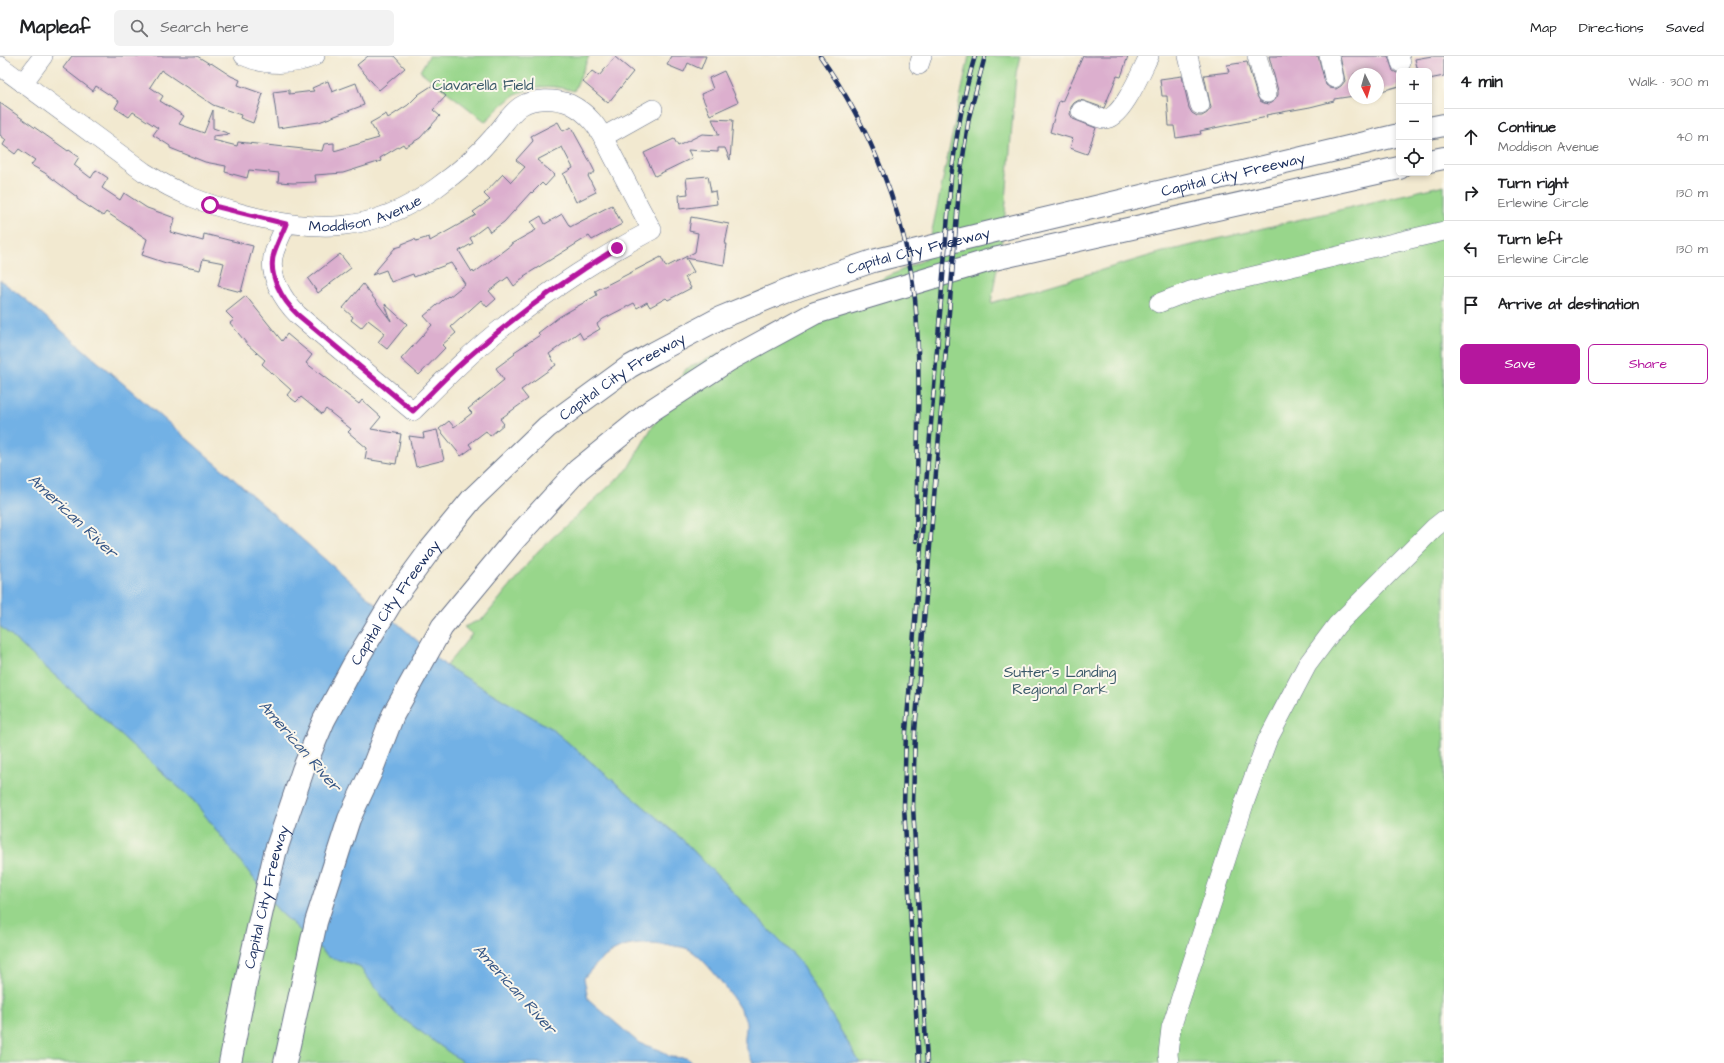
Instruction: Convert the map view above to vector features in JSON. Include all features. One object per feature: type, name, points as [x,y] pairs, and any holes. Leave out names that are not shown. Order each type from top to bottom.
[{"type":"highway","points":[[1432,127],[1444,125]]},
{"type":"highway","name":"Capital City Freeway","points":[[230,1063],[275,853],[303,770],[324,720],[354,664],[391,603],[430,550],[478,494],[547,427],[629,367],[686,335],[733,312],[788,290],[873,261],[1396,136]]},
{"type":"highway","points":[[1432,161],[1444,158]]},
{"type":"highway","name":"Capital City Freeway","points":[[285,1063],[316,922],[349,819],[370,772],[392,715],[442,627],[515,539],[578,470],[652,410],[729,360],[816,313],[994,259],[1396,169]]},
{"type":"street","points":[[23,83],[43,56]]},
{"type":"street","points":[[244,56],[263,62],[281,64],[315,56]]},
{"type":"street","points":[[1081,111],[1105,120],[1112,118],[1118,113],[1127,100],[1149,56]]},
{"type":"street","points":[[1188,56],[1200,105]]},
{"type":"street","points":[[1257,56],[1267,93]]},
{"type":"street","points":[[1329,56],[1334,78]]},
{"type":"street","name":"Moddison Avenue","points":[[0,66],[137,168],[165,186],[187,197],[210,205],[286,224],[314,227],[340,226],[373,220],[404,206],[435,188],[476,155],[521,106],[536,100],[553,100],[576,108],[591,120],[603,137]]},
{"type":"street","points":[[286,224],[273,255],[274,274],[285,301],[298,315],[413,411],[464,360],[501,328],[542,297],[583,269],[652,230],[603,137],[653,109]]},
{"type":"street","points":[[1159,303],[1190,291],[1444,231]]},
{"type":"street","points":[[1169,1063],[1168,1054],[1171,1028],[1245,800],[1267,741],[1307,665],[1337,625],[1428,533],[1444,520]]},
{"type":"green space","name":"Ciavarella Field","points":[[429,56],[589,56],[574,91],[548,87],[525,91],[514,96],[505,103],[486,122],[420,71]]},
{"type":"green space","name":"Sutter's Landing Regional Park","points":[[969,56],[1020,56],[1016,73],[1004,227],[991,303],[1159,253],[1444,185],[1444,1063],[860,1063],[799,961],[683,840],[552,729],[446,666],[472,634],[464,627],[484,618],[538,551],[627,470],[686,369],[926,259]]},
{"type":"green space","points":[[0,626],[194,801],[278,910],[329,957],[359,966],[395,1013],[464,1063],[0,1063]]},
{"type":"water","name":"American River","points":[[0,280],[26,300],[228,474],[446,666],[552,729],[683,840],[799,961],[860,1063],[753,1063],[745,1043],[746,1022],[736,1002],[713,971],[697,955],[690,950],[681,947],[650,944],[628,946],[610,953],[584,978],[588,999],[639,1043],[660,1050],[670,1057],[686,1058],[692,1063],[464,1063],[395,1013],[359,966],[329,957],[278,910],[194,801],[0,626]]},
{"type":"building","points":[[72,56],[197,56],[210,64],[211,63],[240,80],[238,85],[263,94],[253,123],[240,118],[241,115],[213,105],[161,70],[150,87],[163,96],[160,101],[184,116],[179,124],[204,133],[213,110],[213,128],[230,134],[213,136],[213,140],[237,146],[238,142],[322,151],[324,144],[334,143],[334,151],[379,138],[370,123],[386,114],[388,118],[408,105],[419,94],[433,85],[446,96],[433,110],[440,116],[420,138],[405,147],[403,144],[380,158],[381,161],[343,173],[315,175],[316,182],[278,182],[279,173],[249,170],[247,178],[225,172],[226,166],[205,162],[170,148],[170,146],[153,135],[158,128],[133,112],[129,117],[115,108],[119,101],[96,86],[93,91],[63,68]]},
{"type":"building","points":[[368,56],[394,56],[405,68],[379,90],[357,65]]},
{"type":"building","points":[[672,56],[706,56],[701,69],[688,63],[684,72],[667,65]]},
{"type":"building","points":[[1083,56],[1128,56],[1121,77],[1117,76],[1104,108],[1079,100],[1071,107],[1070,114],[1073,119],[1096,128],[1087,154],[1070,148],[1073,139],[1050,132],[1059,101],[1062,102]]},
{"type":"building","points":[[1269,56],[1318,56],[1326,85],[1330,88],[1336,89],[1345,81],[1340,56],[1388,56],[1393,71],[1396,72],[1396,87],[1384,90],[1384,68],[1348,68],[1348,97],[1334,99],[1334,101],[1310,107],[1266,115],[1267,117],[1200,131],[1201,134],[1176,138],[1174,126],[1169,126],[1167,96],[1162,96],[1160,79],[1182,76],[1189,108],[1192,113],[1197,116],[1202,116],[1211,108],[1204,75],[1229,72],[1227,65],[1247,62],[1257,96],[1260,101],[1269,104],[1275,100],[1278,95]]},
{"type":"building","points":[[1432,56],[1444,56],[1444,76],[1432,78],[1432,68],[1417,68],[1415,59]]},
{"type":"building","points":[[615,57],[633,72],[608,103],[583,82],[592,71],[599,76]]},
{"type":"building","points":[[724,71],[738,102],[710,115],[701,94],[713,89],[709,78]]},
{"type":"building","points":[[328,81],[332,92],[356,83],[364,105],[319,122],[278,128],[273,92],[289,90],[289,94],[314,91],[312,88]]},
{"type":"building","points":[[0,103],[68,151],[69,150],[79,157],[74,165],[91,178],[96,170],[108,178],[102,188],[120,200],[124,193],[147,208],[175,218],[170,232],[203,241],[204,234],[253,246],[241,292],[218,286],[224,263],[203,259],[200,270],[166,263],[142,255],[147,239],[106,212],[103,216],[77,199],[77,197],[45,173],[31,165],[35,160],[19,149],[15,154],[3,145],[6,140],[0,135]]},
{"type":"building","points":[[712,119],[733,120],[730,160],[725,148],[718,148],[718,152],[688,150],[692,158],[655,176],[644,153],[674,139],[678,146],[702,134],[719,135]]},
{"type":"building","points":[[558,122],[563,131],[571,127],[589,160],[595,172],[588,176],[596,192],[576,202],[563,174],[573,168],[562,147],[537,160],[555,175],[545,186],[542,183],[532,193],[531,192],[504,222],[490,232],[486,226],[470,238],[473,243],[459,251],[472,272],[473,271],[474,273],[511,244],[536,230],[531,222],[541,216],[545,224],[562,214],[570,227],[612,205],[622,224],[592,240],[589,236],[524,276],[525,277],[514,286],[508,277],[489,291],[496,299],[487,307],[481,300],[451,327],[456,333],[442,345],[445,348],[419,375],[401,359],[432,325],[424,316],[465,284],[451,263],[414,277],[413,274],[391,282],[386,270],[372,275],[395,248],[415,239],[416,241],[429,237],[430,241],[476,215],[473,212],[490,200],[484,194],[503,174],[511,182],[525,167],[516,160],[533,141],[531,136]]},
{"type":"building","points":[[708,176],[711,192],[715,191],[717,204],[680,209],[679,195],[688,194],[686,178]]},
{"type":"building","points":[[691,217],[729,224],[725,244],[727,244],[724,265],[686,258],[694,272],[685,277],[691,288],[668,300],[666,298],[650,307],[647,302],[637,308],[634,303],[603,319],[597,324],[600,329],[583,339],[579,332],[549,354],[556,365],[521,390],[528,399],[500,419],[504,424],[490,436],[486,431],[469,444],[472,448],[461,456],[439,429],[449,421],[454,427],[472,413],[468,409],[504,380],[496,368],[515,354],[514,352],[540,335],[538,333],[559,317],[597,295],[595,291],[661,257],[666,267],[695,252],[698,233],[689,231]]},
{"type":"building","points":[[340,254],[351,268],[318,293],[308,279]]},
{"type":"building","points":[[363,284],[391,321],[385,304],[407,324],[387,349],[378,342],[385,333],[368,320],[361,328],[351,320],[353,317],[343,308]]},
{"type":"building","points":[[246,296],[282,341],[287,334],[312,355],[306,363],[359,404],[362,400],[381,417],[371,429],[401,434],[396,464],[365,459],[367,448],[348,432],[351,429],[326,409],[322,414],[301,397],[296,402],[287,395],[291,390],[262,364],[265,360],[247,344],[230,323],[234,320],[226,312]]},
{"type":"building","points":[[437,430],[444,460],[416,467],[409,436],[424,438],[423,433]]},
{"type":"railway","points":[[820,56],[855,112],[869,141],[894,203],[910,266],[915,299],[918,361],[916,541]]},
{"type":"railway","points":[[919,1063],[904,806],[906,731],[951,178],[960,116],[975,56]]},
{"type":"railway","points":[[927,1063],[913,806],[915,731],[960,177],[969,117],[985,56]]},
{"type":"route","points":[[210,205],[286,224],[273,255],[274,274],[280,292],[285,301],[298,315],[413,411],[464,360],[501,328],[542,297],[617,248]]}]
